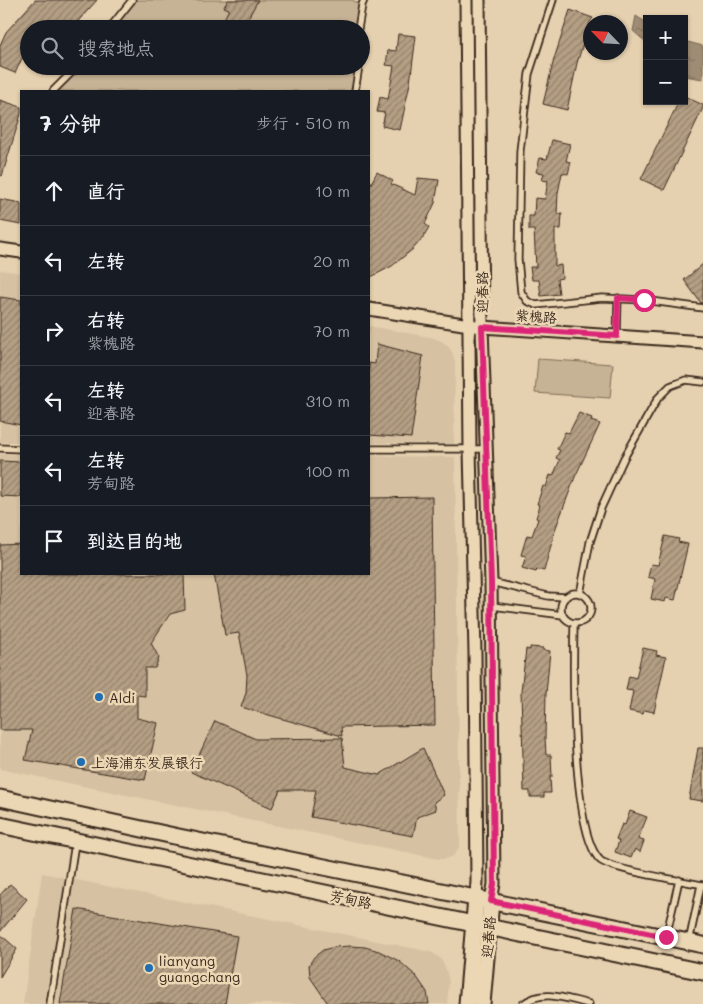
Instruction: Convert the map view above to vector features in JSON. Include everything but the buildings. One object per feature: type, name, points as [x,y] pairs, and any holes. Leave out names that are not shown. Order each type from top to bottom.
[{"type":"main road","name":"芳甸路","points":[[0,798],[696,944]]},
{"type":"main road","name":"芳甸路","points":[[0,824],[703,972]]},
{"type":"main road","name":"迎春路","points":[[467,1004],[476,898]]},
{"type":"main road","name":"迎春路","points":[[482,1004],[491,901]]},
{"type":"street","name":"迎春路","points":[[466,0],[470,450],[476,692],[478,881],[476,898]]},
{"type":"street","name":"迎春路","points":[[479,0],[482,327],[488,449],[492,606],[494,884],[491,901]]},
{"type":"street","points":[[0,249],[20,252]]},
{"type":"street","name":"紫槐路","points":[[370,309],[470,326],[703,342]]},
{"type":"lane","points":[[116,20],[132,0]]},
{"type":"lane","points":[[359,20],[364,0]]},
{"type":"lane","points":[[553,0],[529,74],[520,151],[518,259],[521,292],[527,301],[536,305],[618,298],[703,308]]},
{"type":"lane","points":[[53,90],[69,75]]},
{"type":"lane","points":[[355,90],[358,75]]},
{"type":"lane","points":[[617,336],[618,298]]},
{"type":"lane","points":[[580,594],[590,542],[601,508],[624,458],[658,398],[670,386],[686,380],[703,382]]},
{"type":"lane","points":[[0,448],[20,448]]},
{"type":"lane","points":[[370,450],[488,449]]},
{"type":"lane","points":[[491,582],[548,596],[566,597]]},
{"type":"lane","points":[[570,594],[580,594],[588,600],[591,609],[587,618],[579,623],[569,622],[563,615],[561,606],[570,594]]},
{"type":"lane","points":[[492,606],[563,615]]},
{"type":"lane","points":[[574,623],[572,698],[581,805],[591,847],[600,860],[614,867],[702,885],[696,944]]},
{"type":"lane","points":[[50,1004],[76,841]]},
{"type":"lane","points":[[666,937],[679,880]]},
{"type":"lane","points":[[523,1004],[532,997],[546,995],[589,1004]]},
{"type":"shaded area","points":[[132,0],[352,0],[362,5],[360,20],[116,20]]},
{"type":"shaded area","points":[[69,75],[358,75],[355,90],[54,90]]},
{"type":"shaded area","points":[[0,270],[20,273],[20,442],[0,442]]},
{"type":"shaded area","points":[[370,326],[434,338],[449,347],[455,363],[454,444],[370,443]]},
{"type":"shaded area","points":[[538,359],[613,364],[610,398],[535,393]]},
{"type":"shaded area","points":[[0,454],[20,454],[20,575],[370,575],[370,456],[455,457],[460,844],[453,856],[439,859],[0,769]]},
{"type":"shaded area","points":[[42,873],[431,952],[440,958],[446,969],[449,982],[447,1004],[23,1004]]},
{"type":"water","points":[[636,16],[643,20],[643,40],[633,31]]},
{"type":"water","points":[[688,42],[703,46],[703,79],[688,77]]},
{"type":"place","name":"Aldi","points":[[99,697]]},
{"type":"place","name":"上海浦东发展银行","points":[[81,762]]},
{"type":"place","name":"lianyang guangchang","points":[[149,968]]},
{"type":"route","points":[[644,300],[618,298],[617,336],[482,327],[488,449],[491,582],[494,884],[491,901],[666,937]]}]
